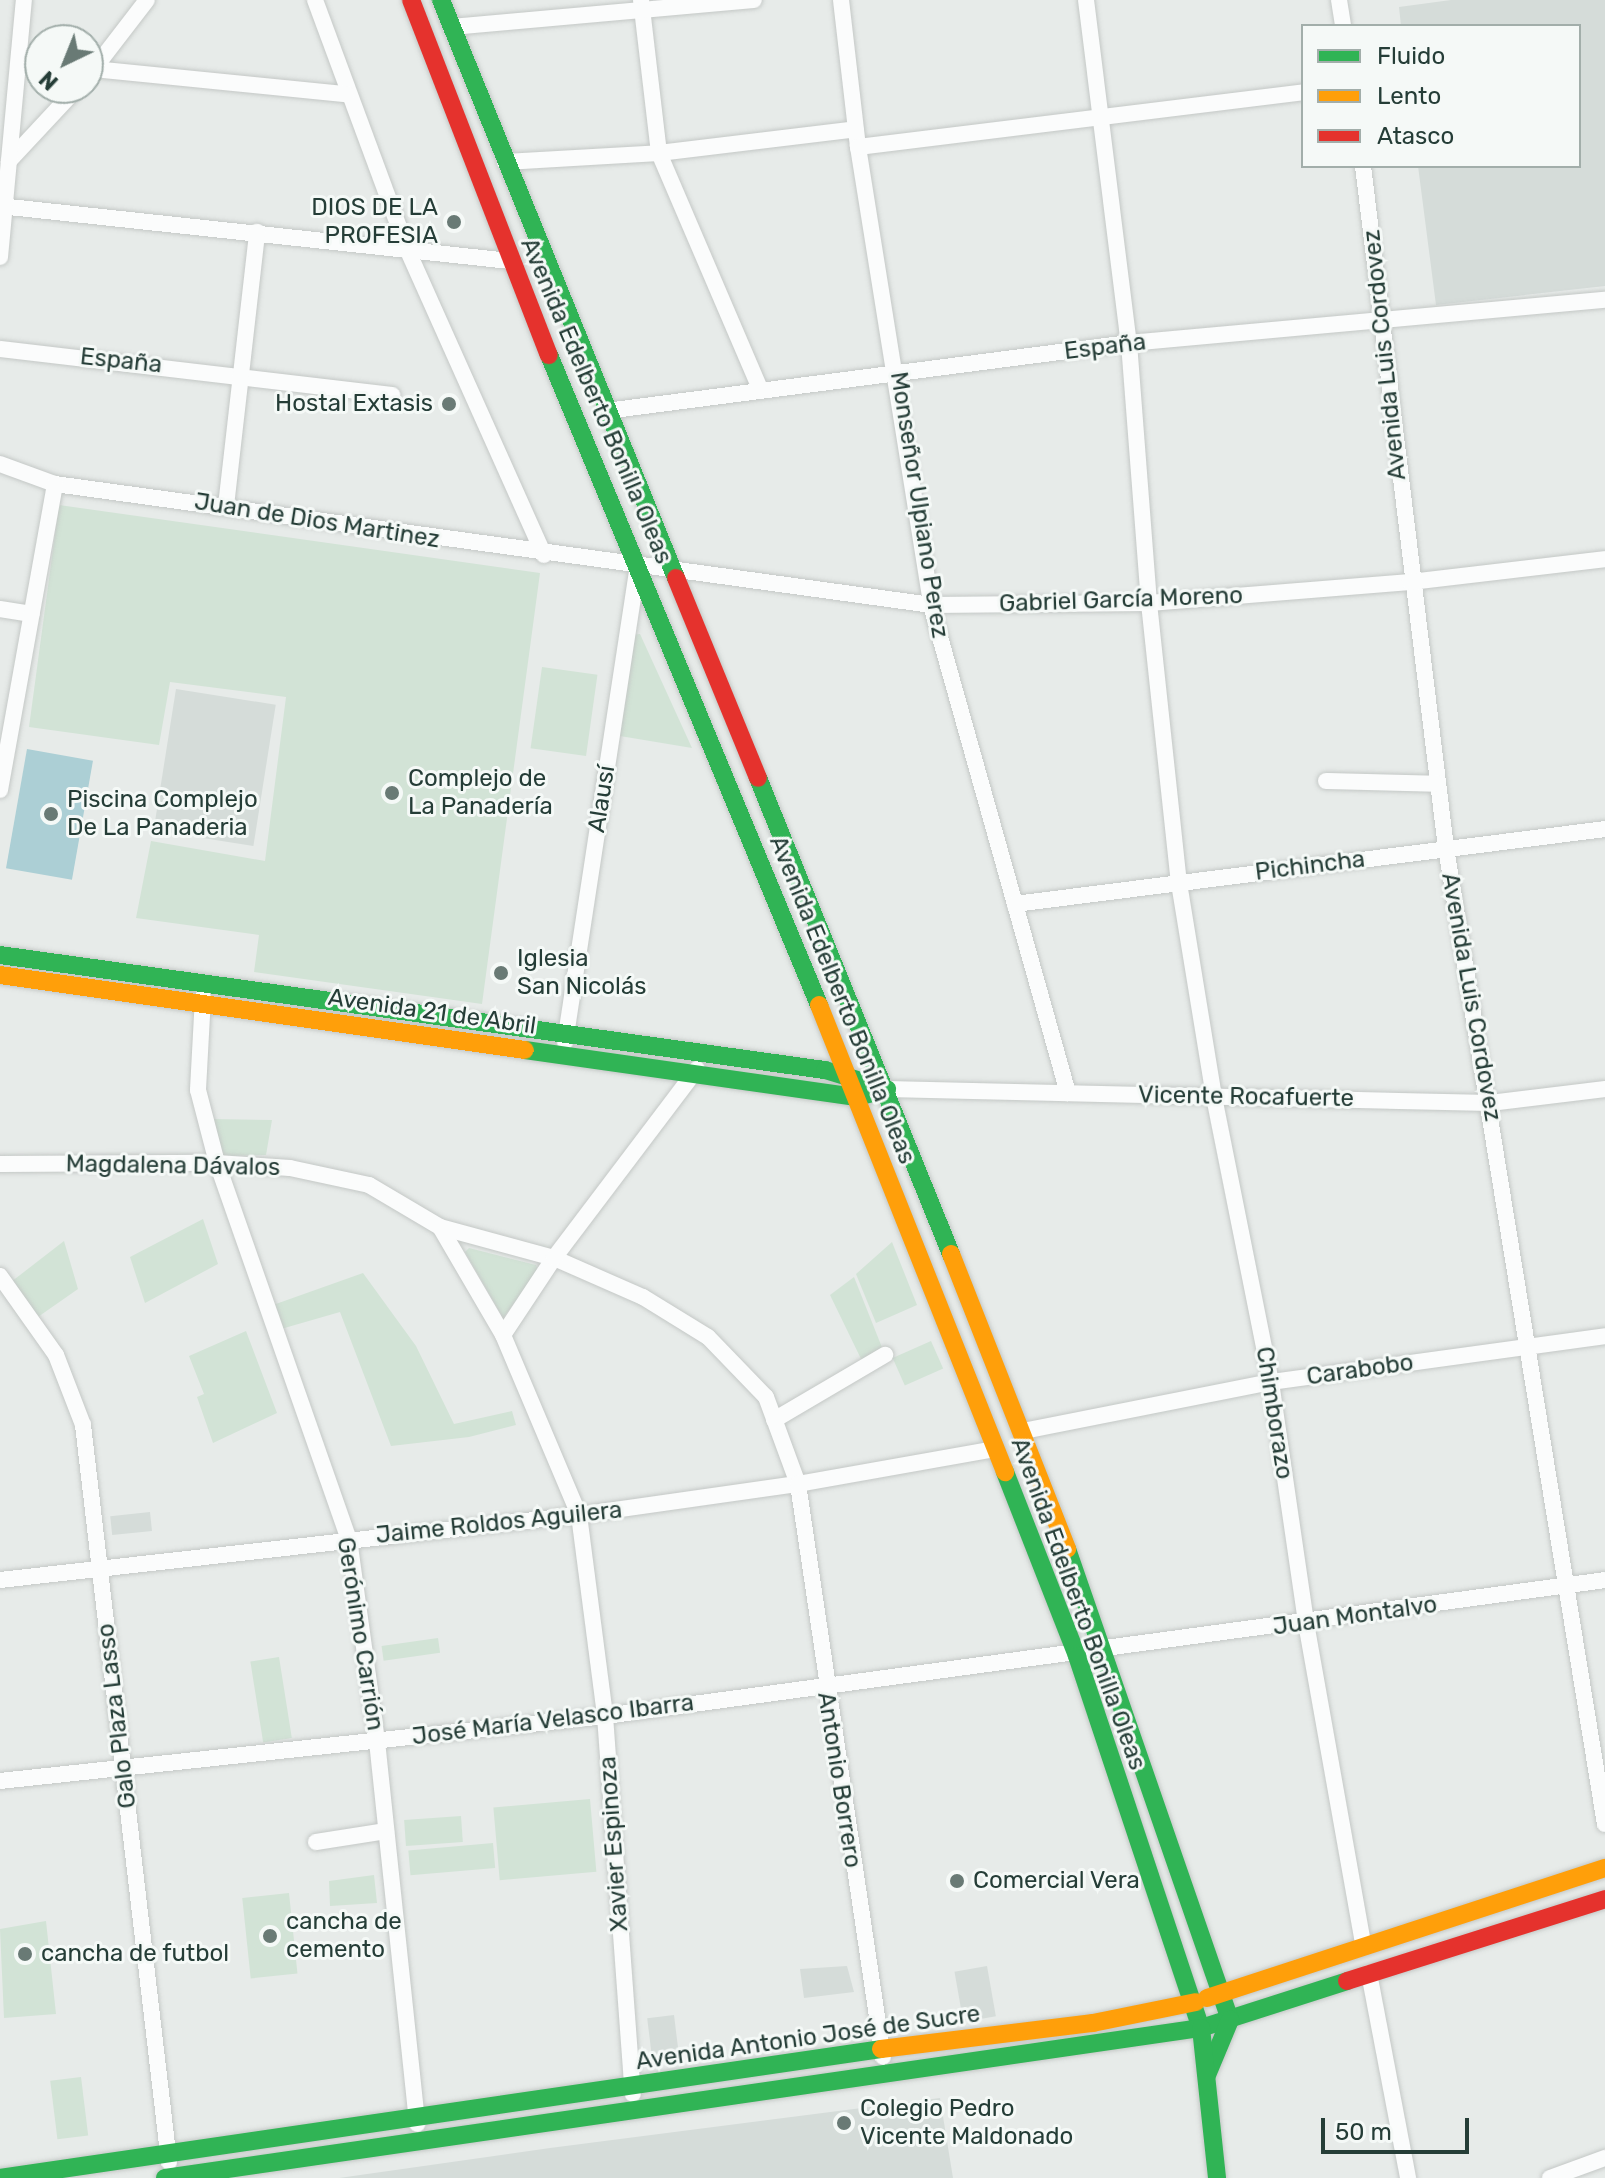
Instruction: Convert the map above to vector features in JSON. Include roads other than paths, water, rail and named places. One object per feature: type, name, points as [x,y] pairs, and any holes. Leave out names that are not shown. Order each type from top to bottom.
[{"type":"main road","name":"Avenida Edelberto Bonilla Oleas","points":[[411,0],[510,261],[857,1097],[1077,1656],[1196,2002],[1206,2077]]},
{"type":"main road","name":"Avenida Edelberto Bonilla Oleas","points":[[441,0],[606,411],[887,1089],[1023,1431],[1105,1652],[1230,2020]]},
{"type":"main road","name":"Avenida 21 de Abril","points":[[0,955],[699,1052],[848,1075],[887,1089]]},
{"type":"main road","name":"Avenida 21 de Abril","points":[[0,975],[857,1097]]},
{"type":"main road","points":[[857,1097],[887,1089]]},
{"type":"main road","name":"Avenida Antonio José de Sucre","points":[[0,2178],[632,2087],[779,2062],[1093,2023],[1196,2002],[1363,1944],[1605,1868]]},
{"type":"main road","name":"Avenida Antonio José de Sucre","points":[[165,2178],[1201,2028],[1605,1899]]},
{"type":"main road","points":[[1217,2178],[1206,2077],[1230,2020]]},
{"type":"street","points":[[0,257],[2,206],[24,0]]},
{"type":"street","points":[[104,56],[147,0]]},
{"type":"street","points":[[315,0],[346,94],[408,251],[544,555]]},
{"type":"street","points":[[451,27],[641,5],[754,0]]},
{"type":"street","name":"Monseñor Ulpiano Perez","points":[[841,0],[858,147],[897,372],[931,605],[1068,1093]]},
{"type":"street","name":"Chimborazo","points":[[1086,0],[1129,343],[1149,603],[1179,883],[1214,1097],[1271,1382],[1306,1623],[1363,1944]]},
{"type":"street","points":[[1339,0],[1343,24]]},
{"type":"street","points":[[641,5],[659,153],[760,389]]},
{"type":"street","points":[[104,74],[346,94]]},
{"type":"street","points":[[858,147],[1301,92]]},
{"type":"street","points":[[9,161],[62,104]]},
{"type":"street","points":[[505,162],[659,153],[856,129]]},
{"type":"street","name":"Avenida Luis Cordovez","points":[[1363,168],[1383,321],[1410,582],[1446,848],[1490,1103],[1563,1586],[1605,1824]]},
{"type":"street","points":[[2,206],[510,261]]},
{"type":"street","points":[[226,506],[257,232]]},
{"type":"street","name":"España","points":[[606,411],[1129,343],[1605,300]]},
{"type":"street","name":"España","points":[[0,349],[242,374],[392,395]]},
{"type":"street","name":"Juan de Dios Martinez","points":[[0,464],[55,484],[226,506],[544,555],[638,565]]},
{"type":"street","points":[[0,788],[55,484]]},
{"type":"street","name":"Gabriel García Moreno","points":[[638,565],[931,605],[1149,603],[1410,582],[1605,559]]},
{"type":"street","name":"Alausí","points":[[563,1055],[638,565]]},
{"type":"street","points":[[0,609],[32,614]]},
{"type":"street","points":[[1326,781],[1437,784]]},
{"type":"street","name":"Pichincha","points":[[1015,904],[1605,829]]},
{"type":"street","name":"Gerónimo Carrión","points":[[204,983],[198,1090],[217,1163],[349,1539],[377,1741],[419,2142]]},
{"type":"street","points":[[503,1335],[554,1258],[696,1073],[699,1052]]},
{"type":"street","name":"Vicente Rocafuerte","points":[[887,1089],[1490,1103],[1605,1089]]},
{"type":"street","name":"Magdalena Dávalos","points":[[0,1164],[217,1163],[290,1168],[369,1185],[440,1227],[554,1258],[643,1297],[708,1337],[766,1397],[798,1484]]},
{"type":"street","name":"Xavier Espinoza","points":[[440,1227],[503,1335],[579,1515],[605,1716],[635,2111]]},
{"type":"street","name":"Galo Plaza Lasso","points":[[0,1276],[56,1355],[79,1406],[171,2177]]},
{"type":"street","name":"Carabobo","points":[[1023,1431],[1271,1382],[1605,1336]]},
{"type":"street","points":[[774,1420],[885,1355]]},
{"type":"street","name":"Jaime Roldos Aguilera","points":[[0,1580],[579,1515],[798,1484],[995,1449]]},
{"type":"street","name":"Antonio Borrero","points":[[798,1484],[825,1687],[885,2075]]},
{"type":"street","name":"Juan Montalvo","points":[[1105,1652],[1605,1580]]},
{"type":"street","name":"José María Velasco Ibarra","points":[[0,1781],[122,1765],[605,1716],[1105,1652]]},
{"type":"street","points":[[316,1842],[386,1831]]},
{"type":"street","points":[[1369,1973],[1408,2178]]},
{"type":"street","points":[[1550,2178],[1605,2158]]},
{"type":"water","name":"Piscina Complejo De La Panaderia","points":[[27,749],[93,761],[72,880],[6,868]]},
{"type":"place","name":"DIOS DE LA PROFESIA","points":[[454,222]]},
{"type":"place","name":"Hostal Extasis","points":[[449,404]]},
{"type":"place","name":"Complejo de La Panadería","points":[[392,793]]},
{"type":"place","name":"Piscina Complejo De La Panaderia","points":[[51,814]]},
{"type":"place","name":"Iglesia San Nicolás","points":[[501,973]]},
{"type":"place","name":"Comercial Vera","points":[[957,1881]]},
{"type":"place","name":"cancha de cemento","points":[[270,1936]]},
{"type":"place","name":"cancha de futbol","points":[[25,1954]]},
{"type":"place","name":"Colegio Pedro Vicente Maldonado","points":[[844,2123]]}]
